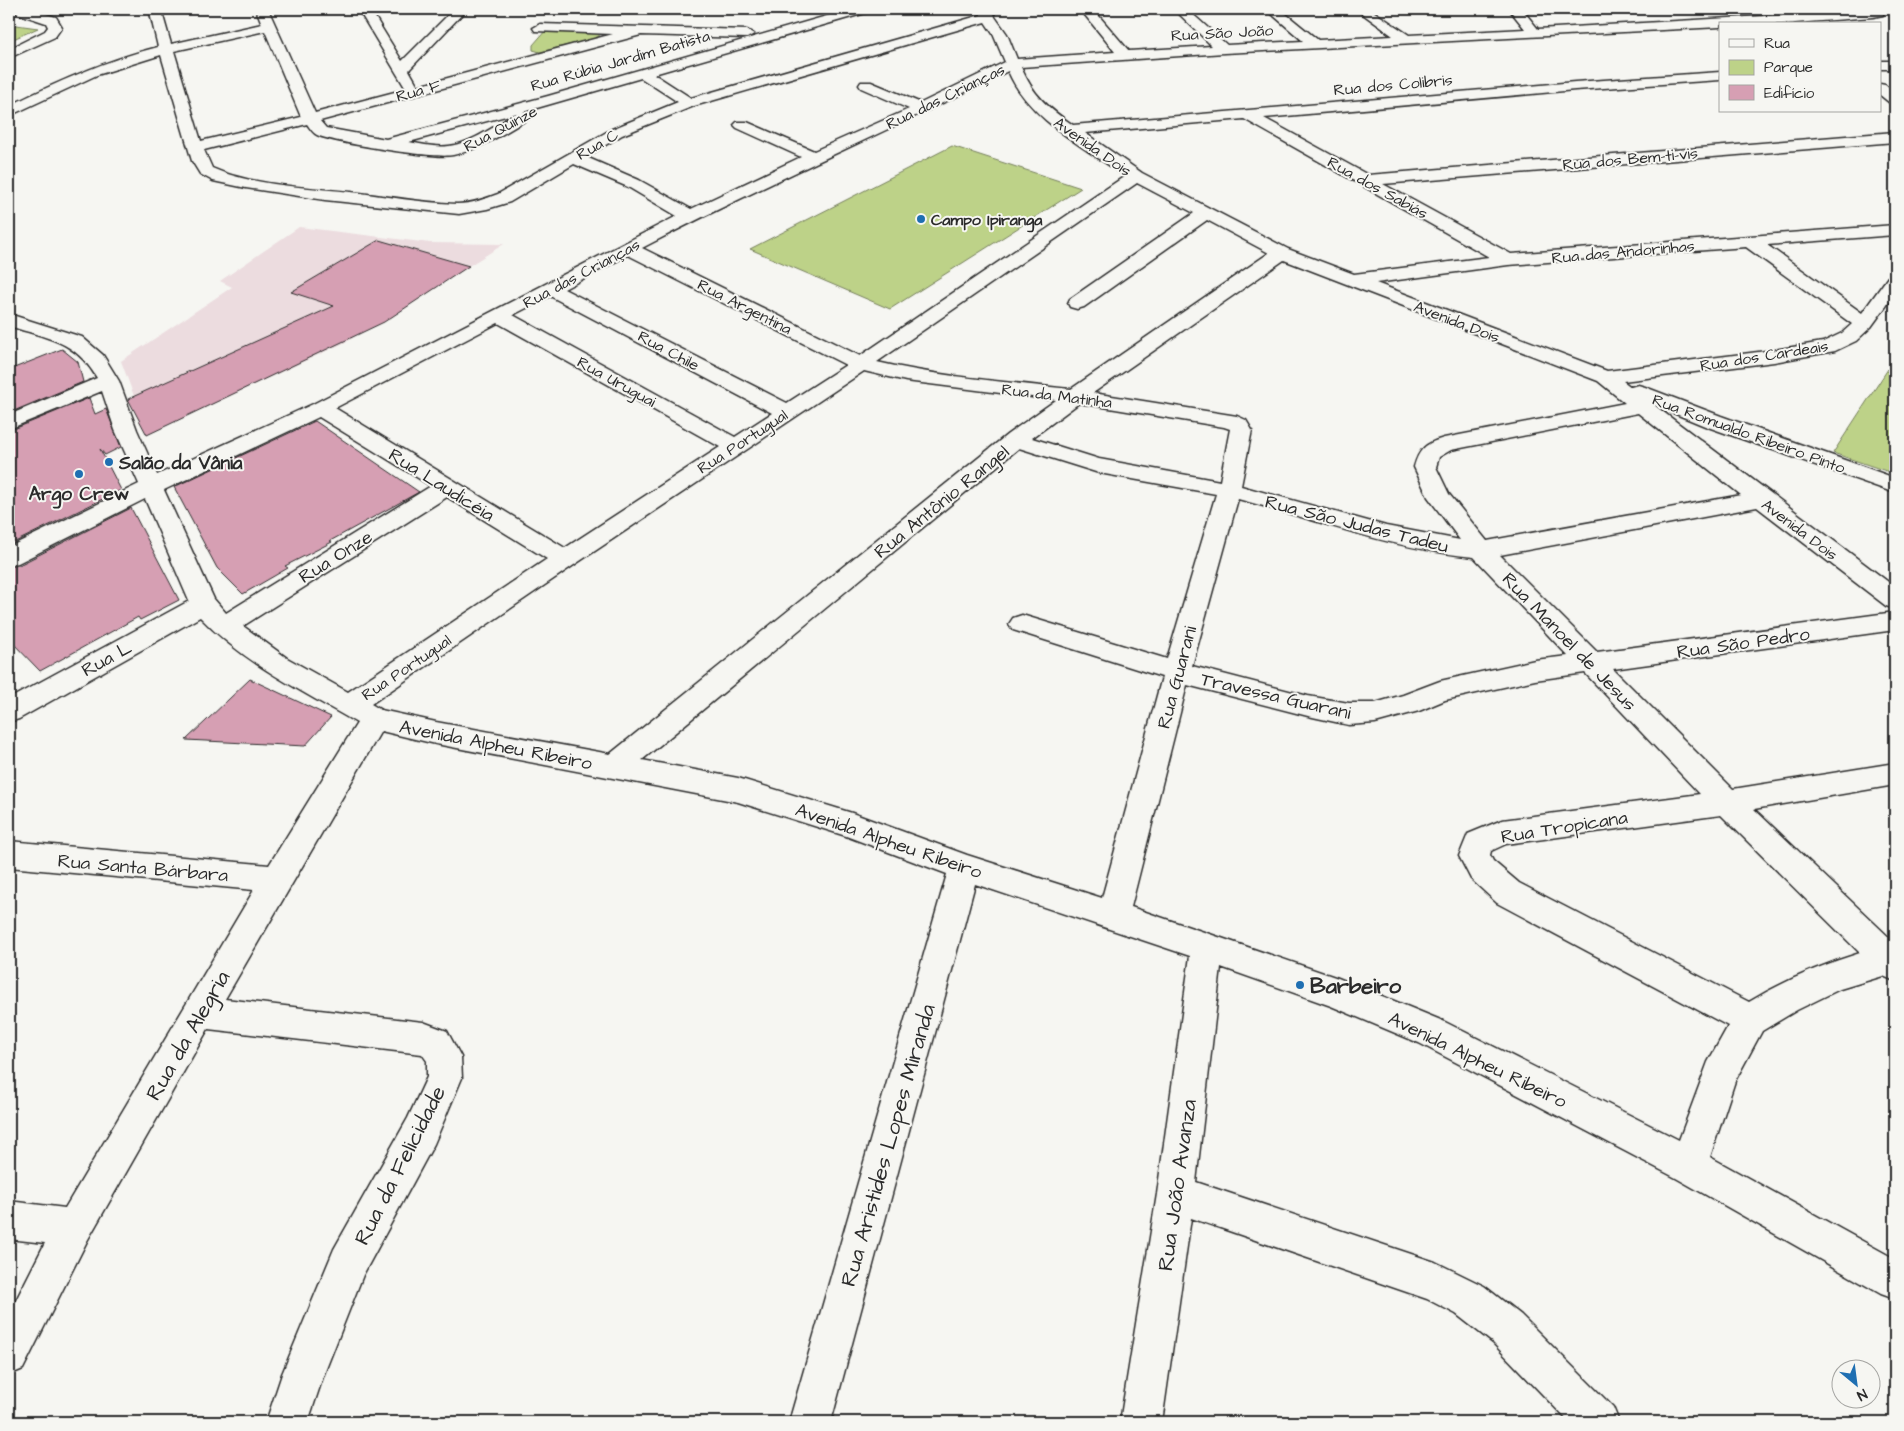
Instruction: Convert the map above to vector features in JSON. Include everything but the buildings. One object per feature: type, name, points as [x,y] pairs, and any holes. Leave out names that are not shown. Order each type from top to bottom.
[{"type":"street","points":[[9,54],[50,34],[55,26],[51,20],[18,9]]},
{"type":"street","points":[[155,9],[165,48],[196,147]]},
{"type":"street","points":[[262,9],[310,119]]},
{"type":"street","points":[[401,70],[461,9]]},
{"type":"street","name":"Rua Rúbia Jardim Batista","points":[[385,144],[553,99],[864,9]]},
{"type":"street","points":[[1086,9],[1125,55]]},
{"type":"street","points":[[1180,9],[1224,49]]},
{"type":"street","points":[[1272,9],[1316,45]]},
{"type":"street","points":[[1362,9],[1406,39]]},
{"type":"street","points":[[1515,9],[1534,32]]},
{"type":"street","points":[[1786,9],[1800,21]]},
{"type":"street","name":"Rua São João","points":[[1771,22],[1800,21],[1873,13],[1878,12],[1878,9]]},
{"type":"street","points":[[366,10],[414,90]]},
{"type":"street","name":"Rua C","points":[[196,147],[206,171],[215,177],[248,184],[459,209],[487,204],[504,198],[616,132],[648,118],[689,103],[988,13]]},
{"type":"street","name":"Avenida Dois","points":[[988,13],[1000,34],[1020,84],[1029,96],[1047,114],[1068,130],[1136,176],[1282,252],[1604,377],[1895,600]]},
{"type":"street","points":[[848,14],[864,23]]},
{"type":"street","points":[[518,64],[550,15]]},
{"type":"street","points":[[1612,15],[1624,27]]},
{"type":"street","name":"Rua São João","points":[[1013,63],[1224,49],[1624,27],[1719,24]]},
{"type":"street","points":[[9,112],[100,69],[165,48],[270,26]]},
{"type":"street","points":[[540,28],[774,34]]},
{"type":"street","name":"Rua F","points":[[196,147],[310,119],[640,31]]},
{"type":"street","points":[[881,32],[898,41]]},
{"type":"street","name":"Rua das Crianças","points":[[9,557],[151,487],[320,408],[690,216],[921,109],[1013,63]]},
{"type":"street","points":[[1882,65],[1895,65]]},
{"type":"street","points":[[641,72],[689,103]]},
{"type":"street","name":"Rua dos Colibris","points":[[1068,130],[1575,86],[1719,76]]},
{"type":"street","points":[[866,85],[921,109]]},
{"type":"street","points":[[1882,90],[1895,100]]},
{"type":"street","name":"Rua Quinze","points":[[310,119],[321,131],[340,136],[433,151],[461,149],[476,144],[553,99]]},
{"type":"street","name":"Rua dos Sabiás","points":[[1248,115],[1508,260]]},
{"type":"street","points":[[742,125],[814,157]]},
{"type":"street","name":"Rua dos Bem-ti-vis","points":[[1366,180],[1895,137]]},
{"type":"street","points":[[573,158],[617,174],[690,216]]},
{"type":"street","name":"Rua Portugual","points":[[361,713],[564,559],[861,364],[1136,176]]},
{"type":"street","points":[[1077,303],[1206,213]]},
{"type":"street","name":"Rua das Andorinhas","points":[[1352,280],[1508,260],[1895,230]]},
{"type":"street","points":[[1749,241],[1864,323]]},
{"type":"street","name":"Rua Argentina","points":[[628,248],[861,364]]},
{"type":"street","name":"Rua Antônio Rangel","points":[[614,767],[1016,439],[1282,252]]},
{"type":"street","name":"Rua dos Cardeais","points":[[1604,377],[1774,356],[1828,347],[1850,337],[1864,323],[1895,281]]},
{"type":"street","name":"Rua Chile","points":[[551,289],[786,412]]},
{"type":"street","name":"Rua Uruguai","points":[[500,316],[734,446]]},
{"type":"street","name":"Avenida Alpheu Ribeiro","points":[[9,320],[75,341],[96,359],[109,381],[126,430],[203,604],[224,626],[278,665],[361,713],[436,734],[738,790],[852,825],[964,867],[1113,914],[1338,993],[1431,1032],[1689,1165],[1895,1280]]},
{"type":"street","name":"Rua da Matinha","points":[[861,364],[959,383],[1075,396],[1229,421],[1238,425],[1241,430],[1239,440]]},
{"type":"street","name":"Rua Romualdo Ribeiro Pinto","points":[[1604,377],[1713,421],[1895,486]]},
{"type":"street","points":[[9,423],[109,381]]},
{"type":"street","name":"Rua Manoel de Jesus","points":[[1641,406],[1444,445],[1429,454],[1425,467],[1439,497],[1481,550],[1727,802],[1893,961]]},
{"type":"street","name":"Rua Laudicéia","points":[[320,408],[564,559]]},
{"type":"street","name":"Rua São Judas Tadeu","points":[[1016,439],[1063,457],[1100,466],[1229,490],[1399,537],[1437,545],[1481,550],[1761,499]]},
{"type":"street","name":"Rua Guarani","points":[[1113,914],[1177,672],[1229,490],[1239,440]]},
{"type":"street","name":"Rua Onze","points":[[224,626],[446,487]]},
{"type":"street","name":"Rua L","points":[[9,712],[203,604]]},
{"type":"street","name":"Rua São Pedro","points":[[1591,663],[1895,621]]},
{"type":"street","name":"Travessa Guarani","points":[[1022,624],[1177,672],[1308,706],[1349,714],[1375,713],[1409,704],[1440,691],[1482,681],[1535,670],[1591,663]]},
{"type":"street","name":"Rua da Alegria","points":[[9,1354],[74,1228],[277,879],[361,713]]},
{"type":"street","name":"Rua Tropicana","points":[[1750,1020],[1508,893],[1482,870],[1474,856],[1479,843],[1502,832],[1727,802],[1895,774]]},
{"type":"street","name":"Rua Santa Bárbara","points":[[9,854],[277,879]]},
{"type":"street","name":"Rua Aristides Lopes Miranda","points":[[810,1422],[964,867]]},
{"type":"street","name":"Rua João Avanza","points":[[1142,1422],[1176,1194],[1207,947]]},
{"type":"street","points":[[1689,1165],[1720,1074],[1750,1020],[1784,999],[1834,976],[1893,961]]},
{"type":"street","name":"Rua da Felicidade","points":[[201,1012],[423,1038],[435,1043],[444,1057],[445,1078],[421,1131],[348,1263],[303,1374],[287,1422]]},
{"type":"street","points":[[1176,1194],[1435,1282],[1470,1300],[1507,1329],[1593,1419]]},
{"type":"street","points":[[9,1220],[74,1228]]},
{"type":"shaded area","points":[[299,227],[430,243],[504,244],[348,341],[148,434],[121,361],[232,287],[220,281]]},
{"type":"green space","points":[[9,24],[38,28],[9,41]]},
{"type":"green space","points":[[546,30],[602,32],[597,38],[540,52],[533,50],[533,45]]},
{"type":"green space","name":"Campo Ipiranga","points":[[952,146],[1081,188],[890,309],[750,249]]},
{"type":"green space","points":[[1888,369],[1895,372],[1895,474],[1833,453]]},
{"type":"place","name":"Campo Ipiranga","points":[[921,219]]},
{"type":"place","name":"Salão da Vânia","points":[[109,462]]},
{"type":"place","name":"Argo Crew","points":[[79,474]]},
{"type":"place","name":"Barbeiro","points":[[1300,985]]}]
